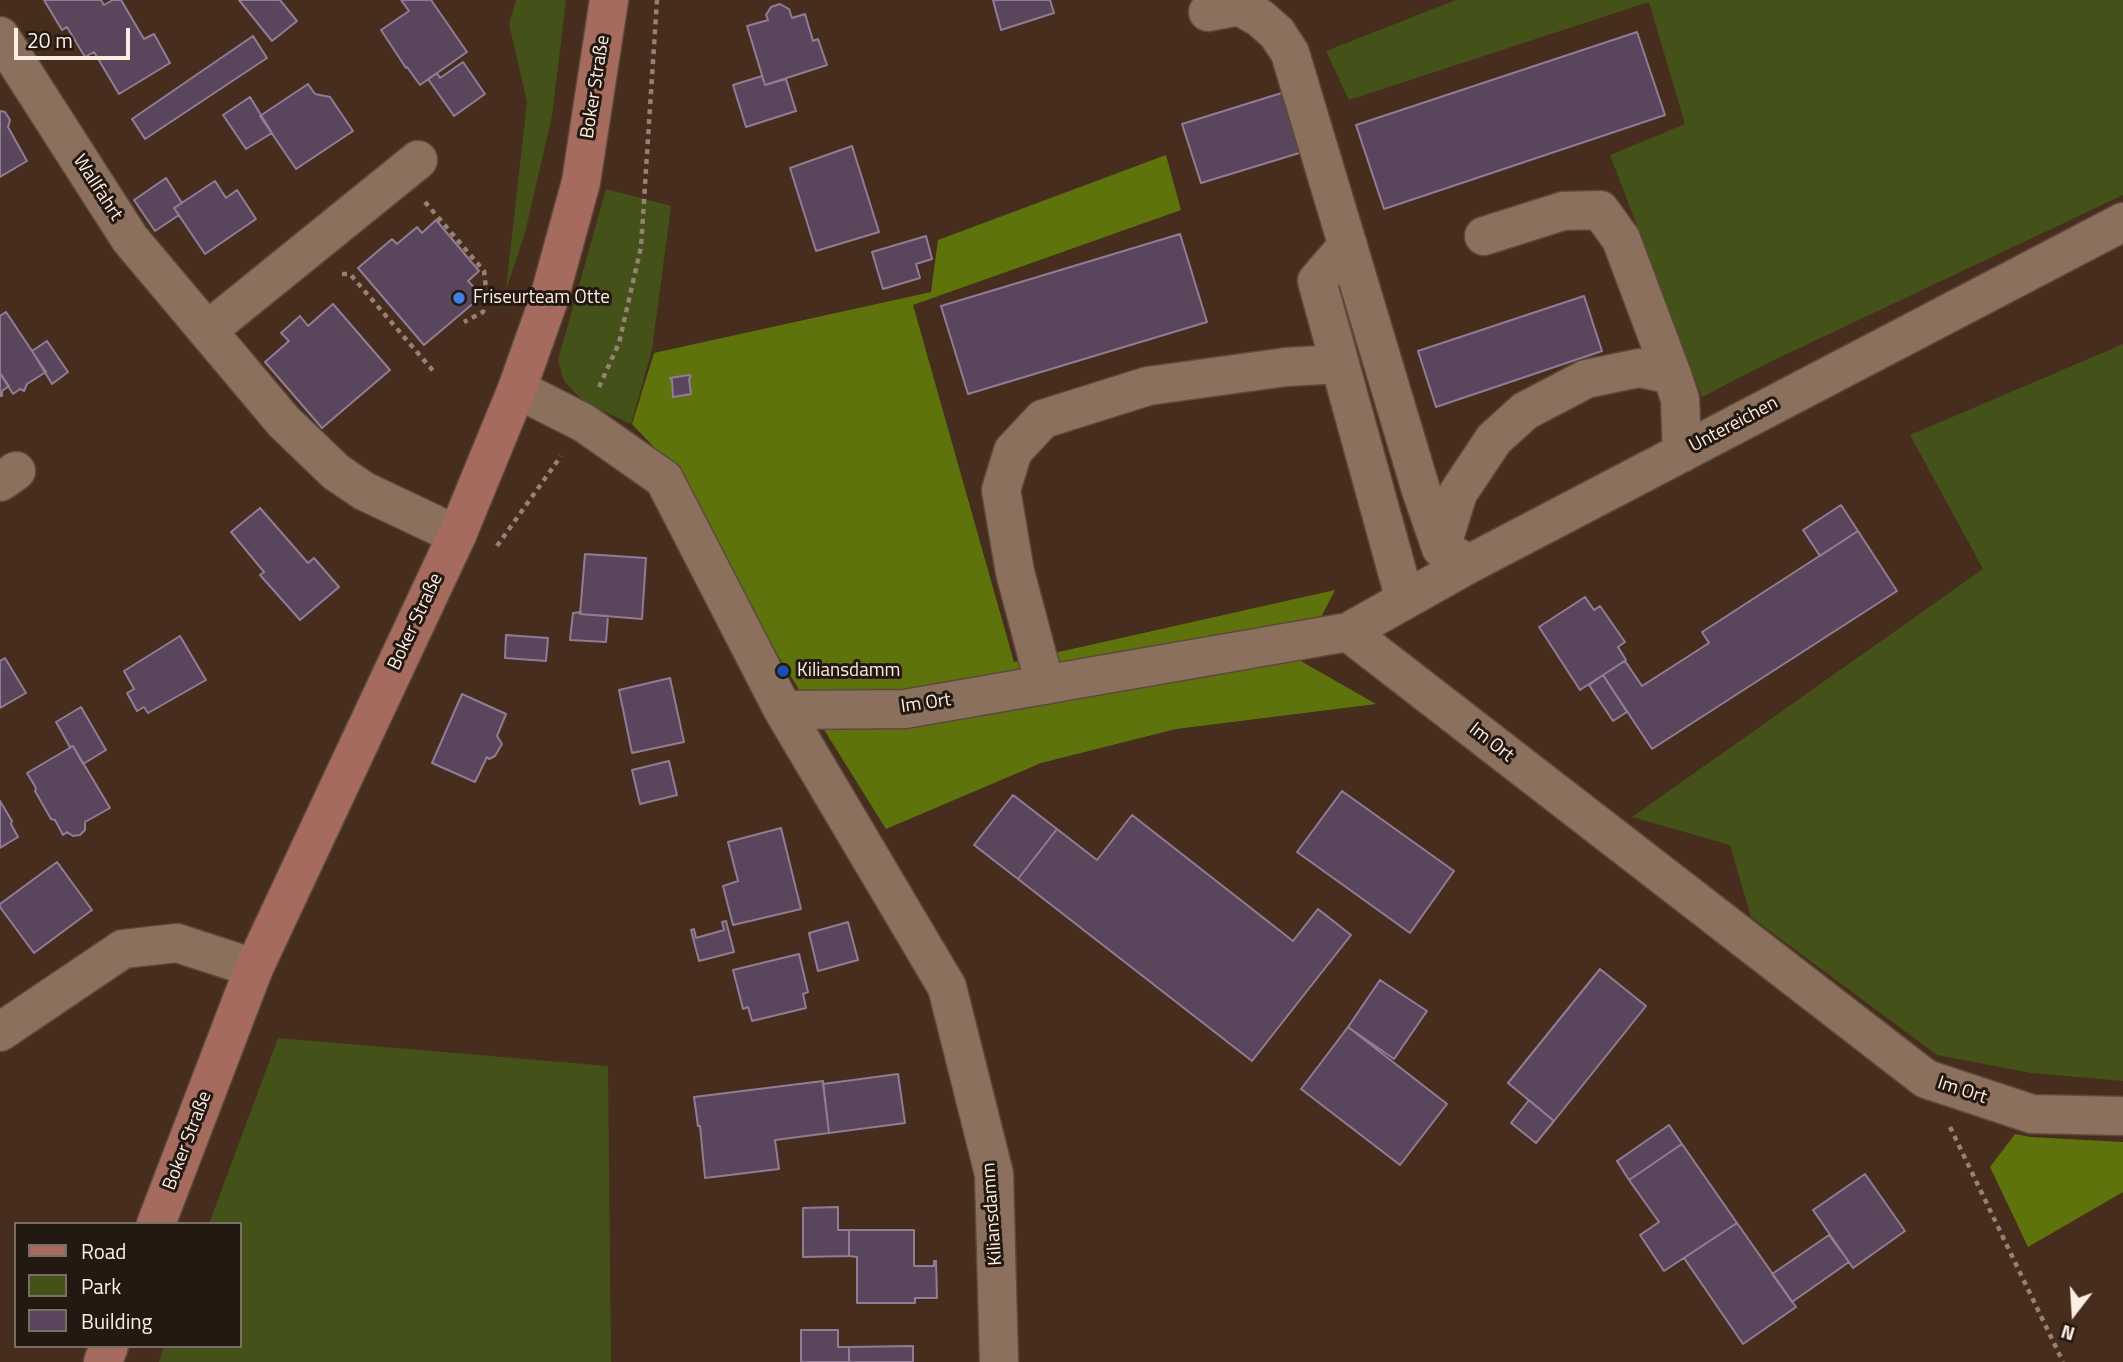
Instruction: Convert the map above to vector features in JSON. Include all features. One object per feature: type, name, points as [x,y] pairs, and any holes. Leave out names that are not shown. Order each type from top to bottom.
[{"type":"main road","name":"Boker Straße","points":[[157,1222],[254,968],[457,535],[517,389],[548,302],[582,182],[609,0]]},
{"type":"street","points":[[1208,12],[1239,6],[1260,18],[1277,33],[1290,53],[1421,490],[1455,556]]},
{"type":"street","name":"Wallfahrt","points":[[0,36],[130,239],[284,422],[336,472],[365,491],[457,535]]},
{"type":"street","points":[[208,330],[409,167]]},
{"type":"street","points":[[1484,236],[1563,211],[1600,210],[1620,239],[1672,375],[1680,399],[1682,453]]},
{"type":"street","name":"Untereichen","points":[[1348,632],[1405,600],[1455,556],[1682,453],[2123,222]]},
{"type":"street","points":[[1348,244],[1317,281],[1405,600]]},
{"type":"street","points":[[1045,685],[1015,572],[1000,490],[1013,452],[1043,419],[1149,386],[1286,367],[1340,364]]},
{"type":"street","points":[[1455,556],[1458,493],[1494,439],[1525,411],[1586,379],[1639,368],[1672,375]]},
{"type":"street","name":"Kiliansdamm","points":[[517,389],[584,423],[664,478],[783,710],[947,986],[993,1174],[999,1362]]},
{"type":"street","name":"Im Ort","points":[[783,710],[905,709],[1348,632],[1926,1079],[2032,1114],[2123,1116]]},
{"type":"street","points":[[0,1032],[123,948],[177,943],[254,968]]},
{"type":"path","points":[[491,555],[584,423],[620,343],[641,247],[657,0]]},
{"type":"path","points":[[409,167],[484,271],[487,297],[483,312],[464,322]]},
{"type":"path","points":[[312,246],[336,273],[350,274],[435,373]]},
{"type":"path","points":[[1926,1079],[2063,1362]]},
{"type":"green space","points":[[516,0],[566,0],[552,116],[525,233],[506,290],[527,102],[509,24]]},
{"type":"green space","points":[[1456,0],[2123,0],[2123,195],[1770,362],[1702,397],[1610,155],[1685,124],[1649,2],[1349,100],[1326,51]]},
{"type":"green space","points":[[1166,155],[1181,210],[913,305],[1014,662],[1335,590],[1299,660],[1376,704],[1176,729],[1041,763],[886,829],[780,659],[667,461],[632,424],[654,353],[931,292],[938,240]]},
{"type":"green space","points":[[606,189],[671,206],[652,350],[631,424],[584,402],[564,381],[558,360]]},
{"type":"green space","points":[[2123,344],[2123,1081],[2031,1073],[1937,1055],[1751,917],[1730,845],[1632,817],[1983,569],[1910,435]]},
{"type":"green space","points":[[278,1038],[608,1066],[611,1362],[159,1362],[163,1348],[242,1348],[242,1222],[210,1222]]},
{"type":"green space","points":[[2015,1134],[2123,1142],[2123,1192],[2028,1247],[1990,1167]]},
{"type":"building","points":[[44,0],[101,0],[104,5],[113,0],[121,0],[144,39],[154,34],[170,63],[119,94],[94,52],[85,57],[67,27],[62,30]]},
{"type":"building","points":[[239,0],[280,0],[297,21],[272,41]]},
{"type":"building","points":[[401,0],[431,0],[467,52],[420,85],[381,30],[409,11]]},
{"type":"building","points":[[993,0],[1050,0],[1054,13],[1001,30]]},
{"type":"building","points":[[780,4],[789,9],[792,18],[805,14],[813,41],[818,39],[827,65],[765,85],[747,26],[768,20],[766,15],[771,7]]},
{"type":"building","points":[[1637,32],[1665,115],[1384,209],[1356,125]]},
{"type":"building","points":[[253,36],[267,58],[145,139],[132,119]]},
{"type":"building","points":[[463,62],[485,94],[454,116],[428,79],[437,73],[440,78]]},
{"type":"building","points":[[762,76],[765,85],[786,79],[796,111],[746,127],[733,85]]},
{"type":"building","points":[[308,84],[315,94],[330,97],[353,131],[296,169],[260,116]]},
{"type":"building","points":[[1288,91],[1306,151],[1201,183],[1182,124]]},
{"type":"building","points":[[250,97],[272,133],[246,149],[223,115]]},
{"type":"building","points":[[0,111],[5,112],[10,120],[8,127],[27,161],[0,177]]},
{"type":"building","points":[[852,146],[879,232],[816,251],[790,168]]},
{"type":"building","points":[[166,178],[182,203],[174,208],[179,215],[155,231],[134,200]]},
{"type":"building","points":[[215,181],[226,198],[237,190],[256,219],[205,254],[174,208]]},
{"type":"building","points":[[436,220],[479,271],[468,281],[482,296],[424,345],[358,268],[392,239],[397,244],[417,227],[422,233]]},
{"type":"building","points":[[1180,234],[1207,322],[968,394],[941,306]]},
{"type":"building","points":[[926,236],[932,259],[916,264],[920,278],[883,289],[872,252]]},
{"type":"building","points":[[1584,296],[1602,351],[1436,407],[1418,351]]},
{"type":"building","points":[[333,304],[390,370],[322,428],[265,362],[289,341],[281,333],[300,316],[308,326]]},
{"type":"building","points":[[6,312],[46,372],[27,384],[24,391],[20,389],[13,394],[0,373],[0,316]]},
{"type":"building","points":[[47,341],[68,372],[52,384],[32,351]]},
{"type":"building","points":[[0,373],[9,386],[2,391],[2,396],[0,396]]},
{"type":"building","points":[[689,375],[691,394],[673,397],[670,378]]},
{"type":"building","points":[[1841,505],[1858,531],[1820,556],[1803,530]]},
{"type":"building","points":[[260,508],[308,563],[314,558],[339,587],[300,620],[260,575],[264,572],[231,532]]},
{"type":"building","points":[[1858,531],[1897,591],[1652,749],[1603,675],[1625,661],[1642,686],[1709,643],[1702,632]]},
{"type":"building","points":[[585,554],[646,558],[642,619],[580,614]]},
{"type":"building","points":[[1585,597],[1594,610],[1600,606],[1625,642],[1618,647],[1626,660],[1580,690],[1539,627]]},
{"type":"building","points":[[581,612],[580,614],[608,616],[606,642],[570,640],[573,613]]},
{"type":"building","points":[[506,635],[548,638],[546,661],[505,658]]},
{"type":"building","points":[[180,636],[206,680],[148,713],[144,707],[137,711],[127,693],[134,689],[124,671]]},
{"type":"building","points":[[5,658],[26,693],[0,708],[0,661]]},
{"type":"building","points":[[1603,675],[1627,712],[1613,721],[1589,685]]},
{"type":"building","points":[[670,678],[684,742],[632,753],[619,690]]},
{"type":"building","points":[[462,694],[506,714],[497,736],[502,744],[495,756],[489,759],[487,757],[475,782],[432,763]]},
{"type":"building","points":[[81,707],[106,750],[83,764],[56,722]]},
{"type":"building","points":[[73,746],[110,808],[85,822],[85,830],[80,835],[73,836],[67,832],[63,835],[55,820],[51,819],[27,773]]},
{"type":"building","points":[[669,761],[677,795],[640,804],[632,770]]},
{"type":"building","points":[[1342,791],[1454,871],[1410,933],[1297,852]]},
{"type":"building","points":[[1013,795],[1057,829],[1018,879],[974,845]]},
{"type":"building","points":[[0,801],[18,837],[0,848]]},
{"type":"building","points":[[1132,815],[1293,941],[1318,909],[1351,935],[1252,1061],[1018,879],[1057,829],[1097,860]]},
{"type":"building","points":[[781,828],[801,909],[733,925],[723,886],[738,881],[728,842]]},
{"type":"building","points":[[57,862],[92,910],[34,953],[0,904]]},
{"type":"building","points":[[726,921],[734,952],[699,961],[691,930],[694,929],[696,938],[724,930],[722,922]]},
{"type":"building","points":[[848,922],[858,960],[818,971],[809,933]]},
{"type":"building","points":[[799,954],[808,992],[803,994],[806,1008],[752,1021],[748,1007],[743,1009],[733,970]]},
{"type":"building","points":[[1600,969],[1646,1006],[1554,1121],[1508,1083]]},
{"type":"building","points":[[1380,980],[1427,1011],[1394,1059],[1348,1027]]},
{"type":"building","points":[[1348,1027],[1447,1104],[1400,1165],[1301,1089]]},
{"type":"building","points":[[898,1074],[905,1123],[829,1133],[823,1084]]},
{"type":"building","points":[[823,1081],[829,1133],[775,1140],[779,1169],[705,1178],[694,1097]]},
{"type":"building","points":[[1529,1100],[1554,1121],[1536,1143],[1511,1123]]},
{"type":"building","points":[[1669,1125],[1682,1144],[1629,1180],[1617,1161]]},
{"type":"building","points":[[1682,1144],[1737,1223],[1664,1271],[1640,1235],[1659,1222],[1629,1180]]},
{"type":"building","points":[[1865,1174],[1905,1231],[1853,1268],[1813,1210]]},
{"type":"building","points":[[838,1207],[838,1230],[849,1230],[849,1256],[803,1257],[803,1208]]},
{"type":"building","points":[[1737,1223],[1796,1307],[1743,1344],[1684,1258]]},
{"type":"building","points":[[849,1230],[914,1230],[914,1266],[934,1266],[936,1261],[937,1298],[915,1298],[915,1303],[857,1303],[857,1257],[849,1256]]},
{"type":"building","points":[[1829,1235],[1849,1262],[1792,1302],[1772,1274]]},
{"type":"building","points":[[801,1330],[838,1330],[838,1347],[849,1347],[849,1362],[801,1362]]},
{"type":"building","points":[[913,1346],[913,1362],[849,1362],[849,1347]]},
{"type":"place","name":"Friseurteam Otte","points":[[459,298]]},
{"type":"place","name":"Kiliansdamm","points":[[783,671]]}]
